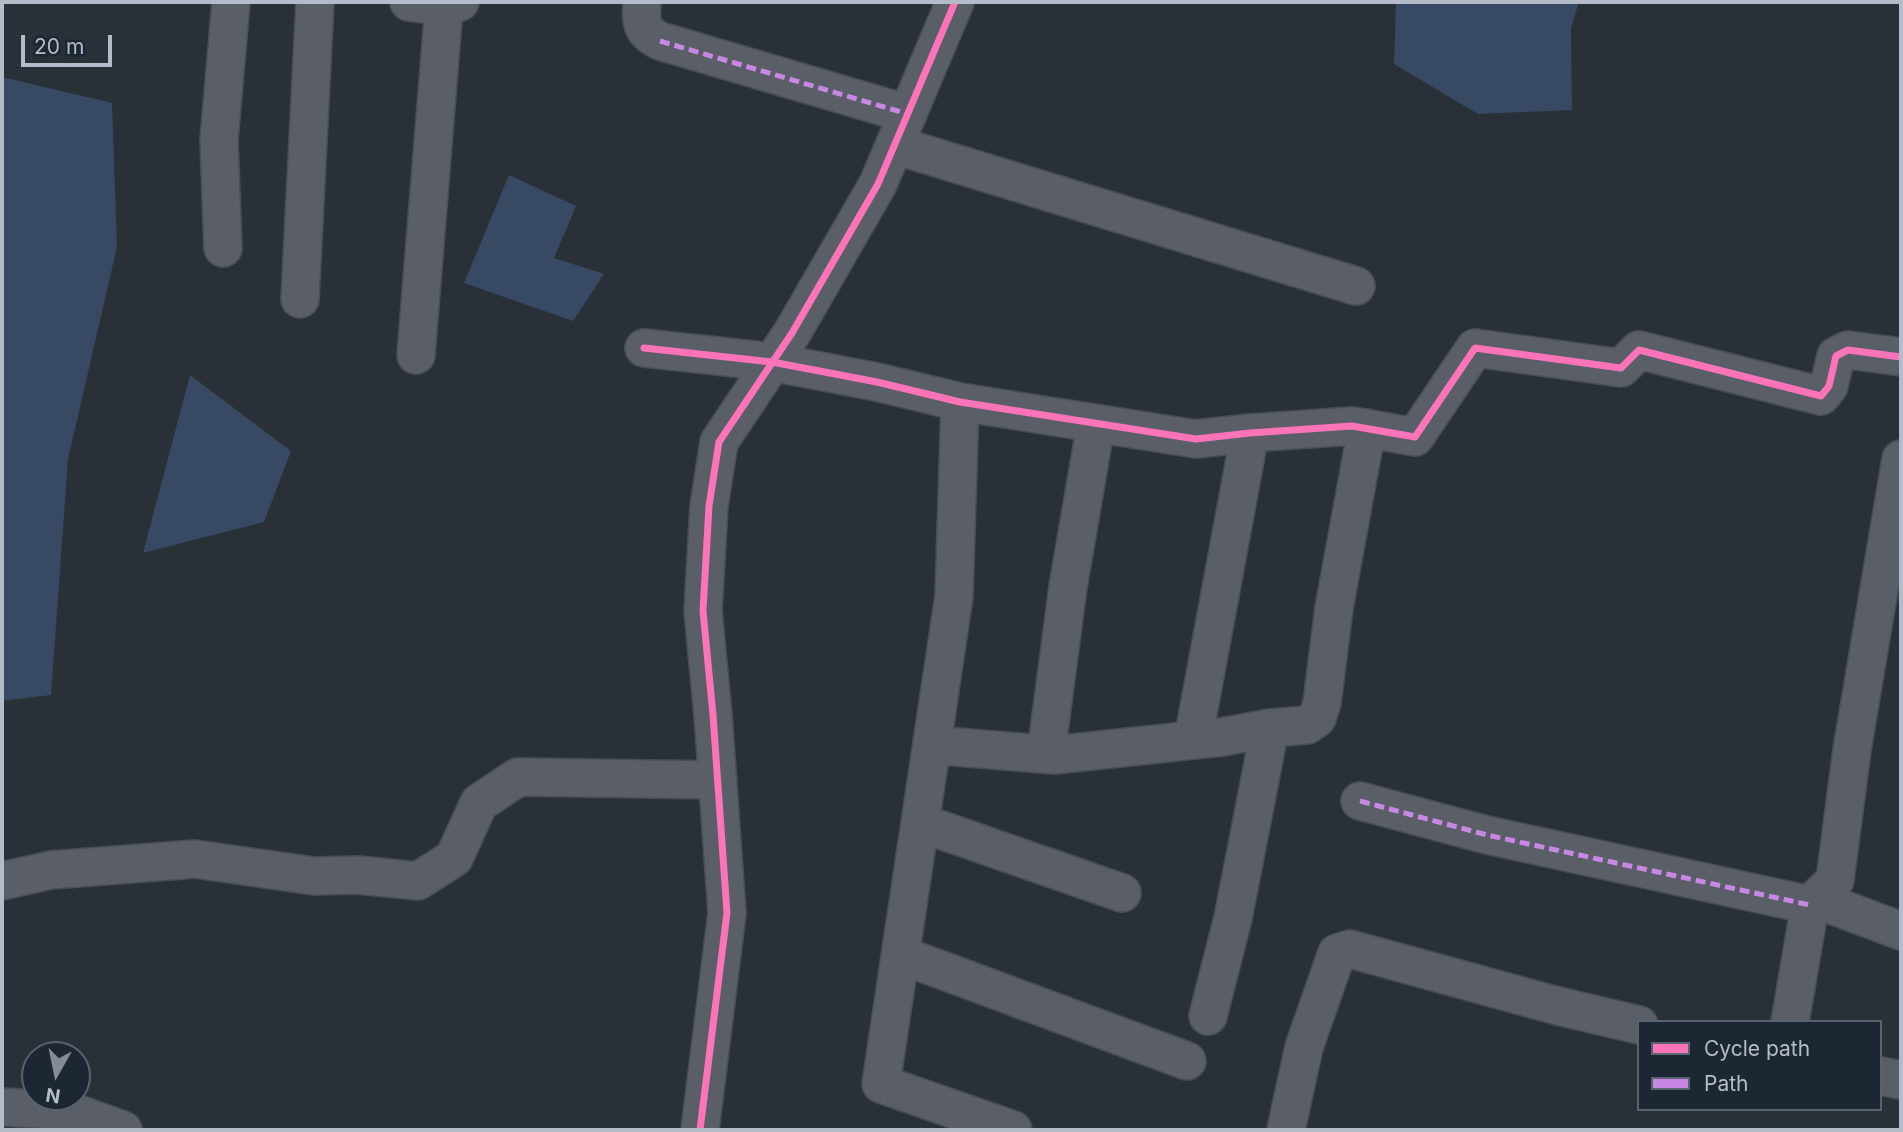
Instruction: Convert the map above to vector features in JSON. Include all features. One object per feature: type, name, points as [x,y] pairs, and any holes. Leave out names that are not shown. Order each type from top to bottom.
[{"type":"street","points":[[223,248],[219,140],[232,2]]},
{"type":"street","points":[[300,299],[315,2]]},
{"type":"street","points":[[642,2],[641,22],[649,36],[660,41],[902,129],[1356,286]]},
{"type":"street","points":[[701,1130],[726,913],[704,611],[709,506],[719,442],[792,333],[878,184],[955,2]]},
{"type":"street","points":[[416,355],[438,3]]},
{"type":"street","points":[[644,348],[772,362],[960,401],[1196,439],[1352,426],[1416,437],[1475,348],[1621,368],[1639,350],[1821,396],[1829,386],[1836,356],[1848,350],[1901,357]]},
{"type":"street","points":[[960,401],[954,596],[881,1084],[1013,1130]]},
{"type":"street","points":[[1046,754],[1068,587],[1096,424]]},
{"type":"street","points":[[932,745],[1046,754],[1193,740],[1307,725],[1317,719],[1322,703],[1334,608],[1367,428]]},
{"type":"street","points":[[1193,740],[1250,433]]},
{"type":"street","points":[[1790,1020],[1813,902],[1835,880],[1852,750],[1901,459]]},
{"type":"street","points":[[1208,1016],[1233,918],[1270,728]]},
{"type":"street","points":[[2,881],[51,870],[195,859],[314,876],[358,875],[418,881],[454,858],[479,803],[518,777],[718,780]]},
{"type":"street","points":[[1360,801],[1487,835],[1813,902],[1901,931]]},
{"type":"street","points":[[921,823],[1122,893]]},
{"type":"street","points":[[1286,1130],[1304,1047],[1337,953],[1350,949],[1558,1006],[1637,1025]]},
{"type":"street","points":[[901,955],[1187,1061]]},
{"type":"street","points":[[1882,1076],[1901,1080]]},
{"type":"street","points":[[2,1107],[70,1111],[123,1130]]},
{"type":"water","points":[[1396,2],[1579,2],[1571,28],[1572,110],[1478,114],[1394,64]]},
{"type":"water","points":[[2,77],[112,103],[117,247],[68,459],[51,695],[2,701]]},
{"type":"water","points":[[509,175],[576,206],[554,258],[604,274],[573,321],[464,283]]},
{"type":"water","points":[[190,375],[291,451],[264,522],[143,553]]},
{"type":"marked path","points":[[660,41],[908,114]]},
{"type":"marked path","points":[[1360,801],[1487,835],[1810,905]]},
{"type":"cycle path","points":[[700,1130],[727,913],[703,611],[709,506],[719,442],[792,333],[878,184],[955,2]]},
{"type":"cycle path","points":[[644,348],[772,362],[877,382],[960,402],[1196,439],[1352,426],[1415,437],[1475,348],[1621,368],[1639,350],[1821,396],[1829,386],[1836,356],[1848,350],[1901,357]]}]
